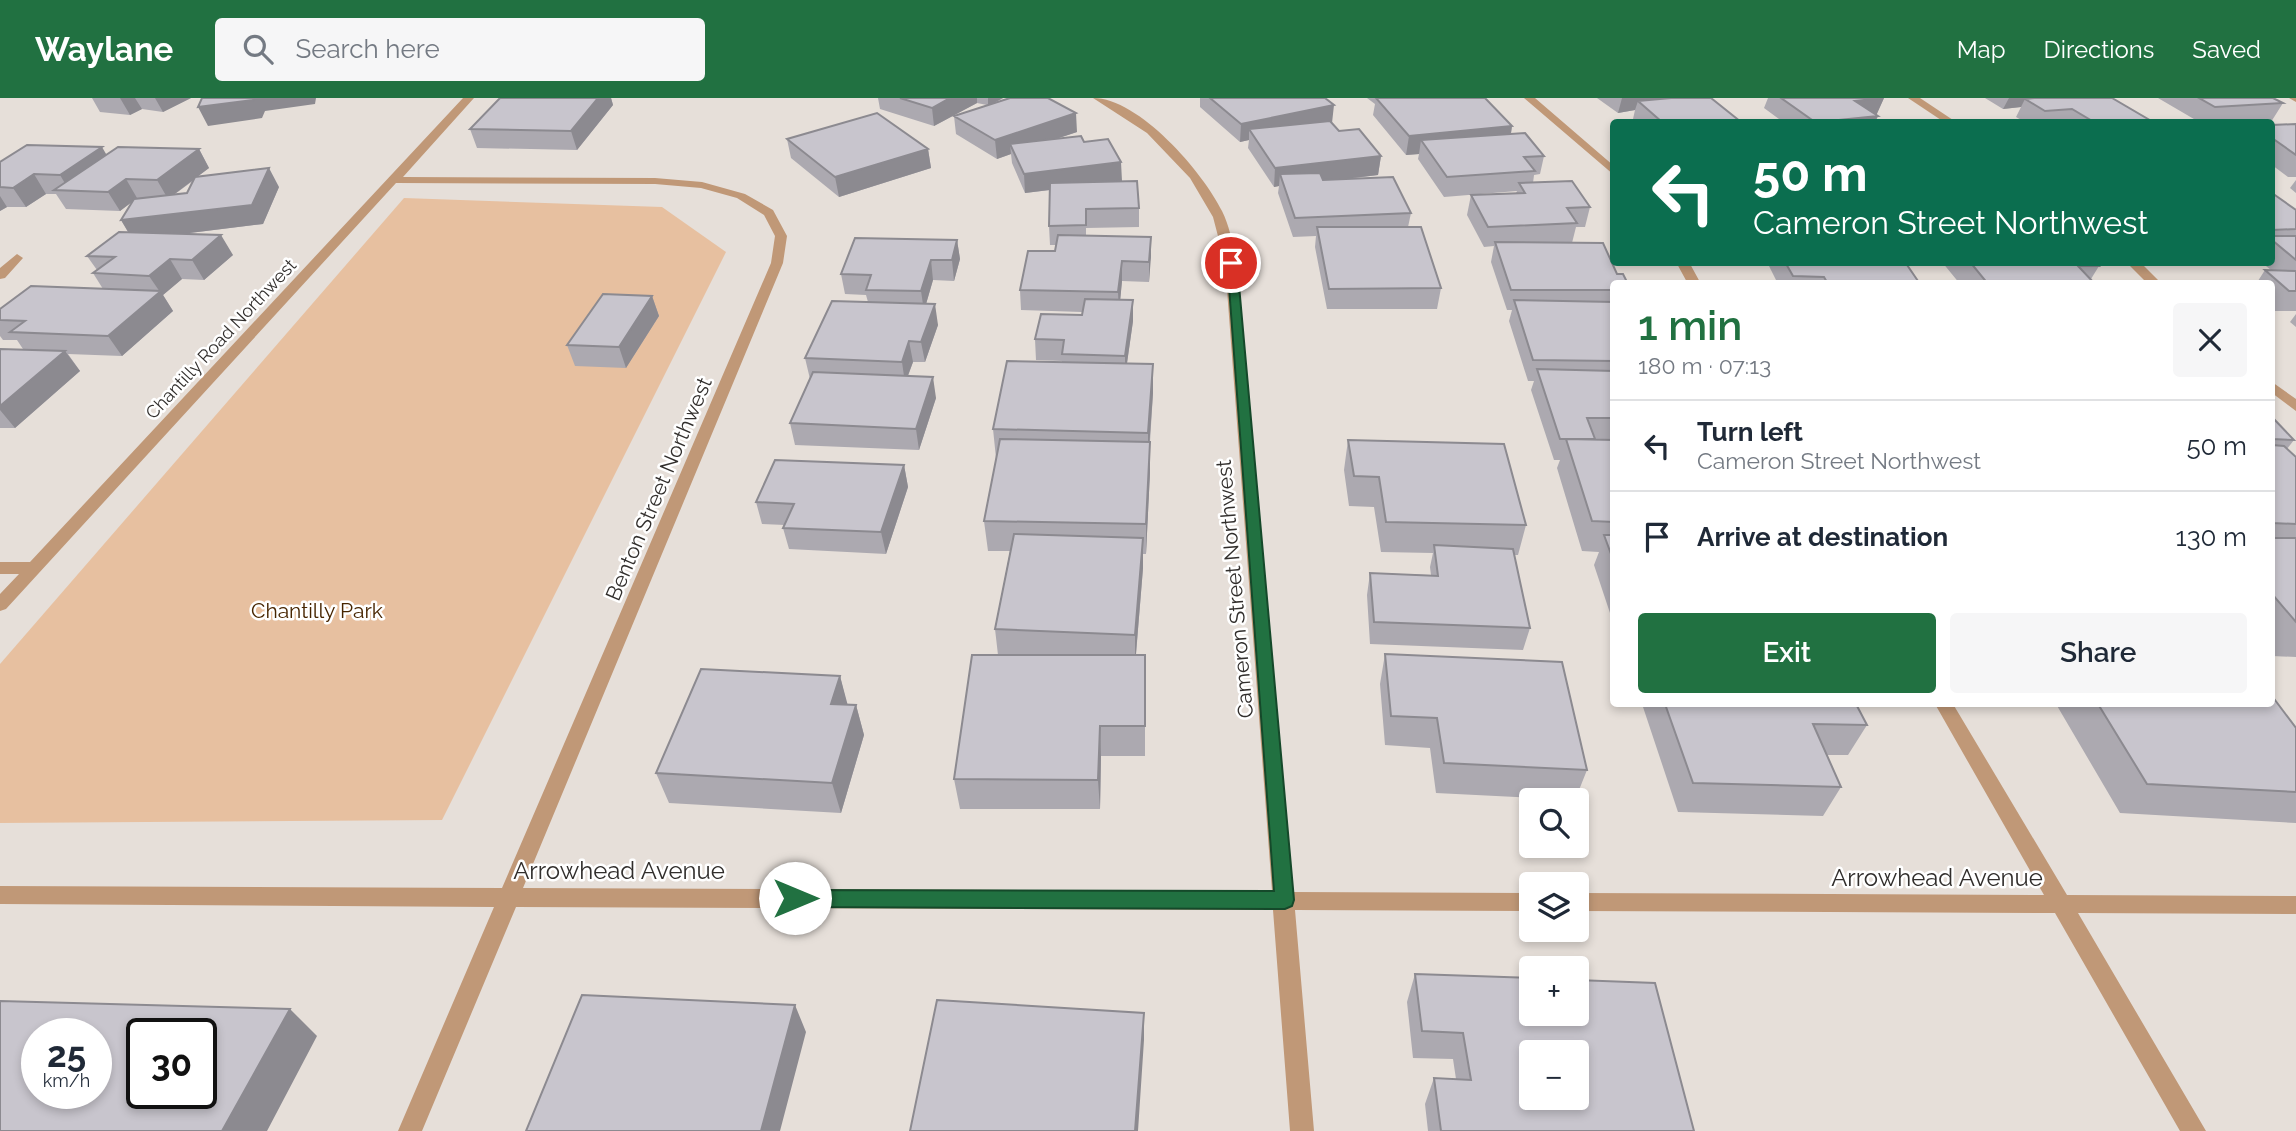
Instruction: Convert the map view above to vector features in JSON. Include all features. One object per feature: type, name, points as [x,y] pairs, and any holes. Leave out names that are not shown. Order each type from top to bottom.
[{"type":"street","name":"Chantilly Road Northwest","points":[[0,605],[469,98]]},
{"type":"street","name":"Cameron Street Northwest","points":[[1098,98],[1122,110],[1162,140],[1191,171],[1217,212],[1231,263],[1302,1131]]},
{"type":"street","points":[[1530,98],[1610,168]]},
{"type":"street","points":[[1913,98],[1946,119]]},
{"type":"street","name":"Benton Street Northwest","points":[[395,180],[655,181],[702,185],[741,196],[769,213],[781,236],[777,263],[410,1131]]},
{"type":"street","points":[[0,257],[17,258],[0,275]]},
{"type":"street","points":[[2136,266],[2152,280]]},
{"type":"street","points":[[2275,389],[2296,407]]},
{"type":"street","points":[[0,568],[34,568]]},
{"type":"street","points":[[1946,707],[2194,1131]]},
{"type":"street","name":"Arrowhead Avenue","points":[[0,895],[1519,902]]},
{"type":"street","name":"Arrowhead Avenue","points":[[1589,902],[2296,905]]},
{"type":"green space","name":"Chantilly Park","points":[[404,198],[662,207],[726,252],[442,820],[0,823],[0,664]]},
{"type":"building","points":[[202,98],[254,98],[198,107]]},
{"type":"building","points":[[500,98],[598,98],[571,131],[470,129]]},
{"type":"building","points":[[900,98],[950,98],[932,108]]},
{"type":"building","points":[[1010,98],[1048,98],[1076,113],[995,140],[954,116]]},
{"type":"building","points":[[1210,98],[1325,98],[1334,105],[1241,124]]},
{"type":"building","points":[[1376,98],[1485,98],[1512,126],[1409,136]]},
{"type":"building","points":[[1711,98],[1737,119],[1659,119],[1638,101]]},
{"type":"building","points":[[1781,98],[1883,98],[1855,101],[1878,116],[1811,119]]},
{"type":"building","points":[[2112,98],[2148,119],[2089,119],[2072,109],[2045,111],[2025,99]]},
{"type":"building","points":[[2199,98],[2273,98],[2283,103],[2215,107]]},
{"type":"building","points":[[877,113],[928,149],[835,177],[787,139]]},
{"type":"building","points":[[1330,121],[1339,131],[1359,129],[1381,156],[1275,168],[1249,129]]},
{"type":"building","points":[[2296,124],[2296,155],[2275,140],[2275,125]]},
{"type":"building","points":[[1525,133],[1544,156],[1524,157],[1535,171],[1447,177],[1421,140]]},
{"type":"building","points":[[1081,136],[1084,142],[1108,139],[1121,162],[1024,174],[1010,144]]},
{"type":"building","points":[[27,145],[102,147],[60,175],[34,174],[13,188],[0,187],[0,162]]},
{"type":"building","points":[[118,147],[199,149],[157,180],[126,179],[108,192],[54,190]]},
{"type":"building","points":[[269,168],[252,205],[121,220],[134,199],[187,193],[195,177]]},
{"type":"building","points":[[1320,173],[1323,180],[1393,177],[1411,213],[1295,218],[1280,174]]},
{"type":"building","points":[[1137,181],[1139,208],[1086,209],[1086,225],[1049,226],[1050,183]]},
{"type":"building","points":[[1572,181],[1590,207],[1567,208],[1577,223],[1488,227],[1471,195],[1525,193],[1519,183]]},
{"type":"building","points":[[2275,195],[2296,210],[2296,229],[2275,230]]},
{"type":"building","points":[[1317,227],[1421,227],[1441,288],[1329,289]]},
{"type":"building","points":[[119,232],[221,235],[192,260],[170,259],[149,276],[93,273],[115,257],[87,256]]},
{"type":"building","points":[[1058,235],[1151,237],[1149,262],[1122,261],[1118,292],[1020,290],[1028,251],[1055,251]]},
{"type":"building","points":[[2275,236],[2296,236],[2296,260],[2275,242]]},
{"type":"building","points":[[855,238],[957,240],[952,260],[931,260],[921,291],[866,290],[871,275],[841,274]]},
{"type":"building","points":[[1495,242],[1603,243],[1610,258],[1610,266],[1613,266],[1617,274],[1623,274],[1626,280],[1610,280],[1610,290],[1511,290]]},
{"type":"building","points":[[1787,266],[1908,266],[1917,280],[1826,280],[1824,277],[1793,276]]},
{"type":"building","points":[[1973,266],[2078,266],[2091,280],[1985,280]]},
{"type":"building","points":[[2265,270],[2296,271],[2296,291],[2289,291]]},
{"type":"building","points":[[31,286],[161,291],[108,336],[10,332],[25,321],[0,320],[0,309]]},
{"type":"building","points":[[603,294],[652,296],[619,347],[567,345]]},
{"type":"building","points":[[1085,299],[1133,300],[1125,356],[1062,354],[1064,340],[1035,339],[1041,314],[1082,315]]},
{"type":"building","points":[[1514,300],[1610,302],[1610,361],[1533,360]]},
{"type":"building","points":[[832,301],[935,304],[921,342],[909,341],[902,362],[805,358]]},
{"type":"building","points":[[0,349],[65,351],[0,406]]},
{"type":"building","points":[[1007,361],[1153,364],[1148,433],[993,429]]},
{"type":"building","points":[[1537,369],[1610,371],[1610,418],[1587,418],[1595,439],[1560,439]]},
{"type":"building","points":[[813,372],[933,377],[916,429],[790,423]]},
{"type":"building","points":[[2275,420],[2294,440],[2275,439]]},
{"type":"building","points":[[1000,439],[1150,442],[1146,524],[984,521]]},
{"type":"building","points":[[1566,439],[1610,440],[1610,522],[1592,521]]},
{"type":"building","points":[[1348,440],[1504,444],[1526,525],[1386,522],[1379,477],[1354,476]]},
{"type":"building","points":[[2275,445],[2284,446],[2296,457],[2296,524],[2275,523]]},
{"type":"building","points":[[775,460],[904,465],[881,532],[783,528],[794,504],[756,502]]},
{"type":"building","points":[[1014,534],[1143,538],[1135,635],[995,629]]},
{"type":"building","points":[[1604,535],[1610,535],[1610,551]]},
{"type":"building","points":[[2275,538],[2296,538],[2296,622],[2275,598]]},
{"type":"building","points":[[1434,545],[1513,549],[1530,628],[1374,622],[1370,573],[1438,576]]},
{"type":"building","points":[[1385,654],[1562,662],[1587,770],[1444,763],[1437,718],[1391,716]]},
{"type":"building","points":[[972,655],[1145,655],[1145,726],[1100,726],[1098,780],[954,779]]},
{"type":"building","points":[[701,669],[840,676],[831,704],[856,705],[832,783],[656,773]]},
{"type":"building","points":[[2275,700],[2296,728],[2296,792],[2147,784],[2100,707],[2275,707]]},
{"type":"building","points":[[1666,707],[1858,707],[1867,725],[1813,724],[1841,787],[1693,783]]},
{"type":"building","points":[[1415,974],[1519,978],[1519,1026],[1589,1026],[1589,980],[1655,983],[1694,1131],[1441,1131],[1434,1078],[1471,1080],[1463,1033],[1422,1031]]},
{"type":"building","points":[[582,995],[795,1005],[761,1131],[526,1131]]},
{"type":"building","points":[[937,1000],[1144,1013],[1135,1131],[910,1131]]},
{"type":"building","points":[[0,1001],[290,1009],[222,1131],[0,1131]]},
{"type":"route","points":[[795,898],[1285,900],[1231,263]]}]
